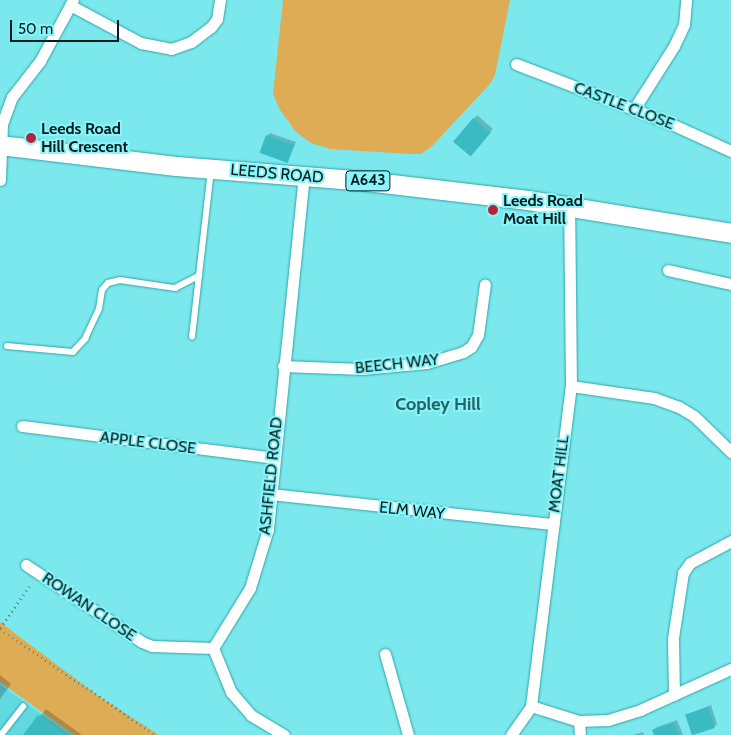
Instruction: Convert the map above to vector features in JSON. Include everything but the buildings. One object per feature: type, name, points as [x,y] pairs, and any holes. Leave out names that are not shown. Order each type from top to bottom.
[{"type":"main road","name":"LEEDS ROAD","points":[[1,145],[211,169],[304,176],[569,207],[731,233]]},
{"type":"street","points":[[0,180],[2,124],[12,97],[40,61],[72,3],[141,43],[171,49],[192,42],[211,27],[217,19],[220,0]]},
{"type":"street","points":[[634,110],[677,39],[688,10],[686,0]]},
{"type":"street","name":"CASTLE CLOSE","points":[[516,64],[634,110],[731,151]]},
{"type":"street","name":"ASHFIELD ROAD","points":[[212,648],[250,588],[268,528],[283,366],[304,176]]},
{"type":"street","name":"MOAT HILL","points":[[512,735],[531,706],[571,386],[569,207]]},
{"type":"street","points":[[668,270],[731,284]]},
{"type":"street","name":"BEECH WAY","points":[[283,366],[362,368],[426,363],[462,352],[471,347],[478,336],[484,284]]},
{"type":"street","points":[[571,386],[654,398],[679,407],[694,416],[731,452]]},
{"type":"street","name":"APPLE CLOSE","points":[[22,426],[274,458]]},
{"type":"street","name":"ELM WAY","points":[[271,494],[553,524]]},
{"type":"street","points":[[674,695],[673,638],[683,573],[690,563],[731,541]]},
{"type":"street","name":"ROWAN CLOSE","points":[[26,566],[142,642],[152,646],[212,648]]},
{"type":"street","points":[[212,648],[230,692],[251,715],[284,735]]},
{"type":"street","points":[[385,654],[408,735]]},
{"type":"street","points":[[531,706],[579,721],[608,720],[674,695],[731,669]]},
{"type":"street","points":[[579,721],[580,735]]},
{"type":"lane","points":[[192,337],[211,169]]},
{"type":"lane","points":[[7,346],[73,352],[85,338],[99,309],[102,290],[108,283],[120,280],[174,288],[199,276]]},
{"type":"lane","points":[[1,735],[23,707]]},
{"type":"path","points":[[38,573],[0,628],[156,735]]},
{"type":"shaded area","points":[[283,0],[510,0],[495,75],[490,84],[432,146],[421,154],[410,154],[330,149],[311,143],[296,132],[280,110],[273,94]]},
{"type":"shaded area","points":[[0,622],[97,695],[159,735],[74,735],[0,682]]},
{"type":"shaded area","points":[[0,684],[34,709],[72,735],[0,735]]},
{"type":"place","name":"Leeds Road Hill Crescent","points":[[31,138]]},
{"type":"place","name":"Leeds Road Moat Hill","points":[[493,210]]},
{"type":"district","name":"Copley Hill","points":[[438,404]]}]
